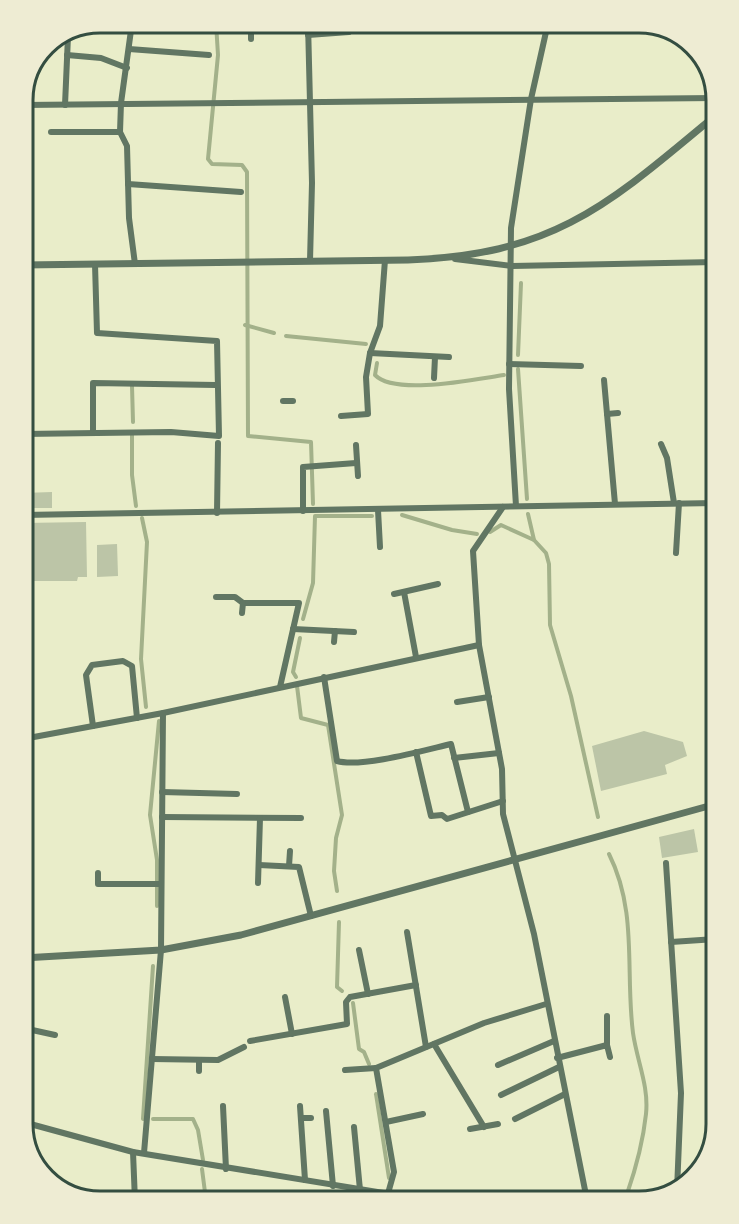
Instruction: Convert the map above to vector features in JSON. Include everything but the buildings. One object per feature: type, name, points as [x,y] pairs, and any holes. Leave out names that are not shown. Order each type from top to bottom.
[{"type":"street","points":[[131,33],[121,103],[120,132],[127,146],[131,237],[135,264]]},
{"type":"street","points":[[251,33],[251,39]]},
{"type":"street","points":[[310,261],[308,35],[335,33]]},
{"type":"street","points":[[516,506],[509,364],[512,228],[531,99],[546,33]]},
{"type":"street","points":[[65,105],[68,42]]},
{"type":"street","points":[[129,49],[209,54]]},
{"type":"street","points":[[67,55],[100,57],[127,68]]},
{"type":"street","points":[[33,105],[309,104],[706,98]]},
{"type":"street","points":[[455,259],[512,247],[549,234],[595,211],[636,182],[706,124]]},
{"type":"street","points":[[51,132],[120,132]]},
{"type":"street","points":[[128,184],[241,192]]},
{"type":"street","points":[[33,265],[455,259],[512,266],[706,262]]},
{"type":"street","points":[[341,416],[368,414],[365,395],[370,353],[380,326],[385,260]]},
{"type":"street","points":[[33,434],[171,432],[219,436],[216,385],[217,341],[96,333],[95,264]]},
{"type":"street","points":[[370,353],[449,357]]},
{"type":"street","points":[[434,378],[435,357]]},
{"type":"street","points":[[509,364],[581,366]]},
{"type":"street","points":[[604,380],[615,504]]},
{"type":"street","points":[[93,432],[93,383],[216,385]]},
{"type":"street","points":[[283,402],[293,401]]},
{"type":"street","points":[[607,414],[618,413]]},
{"type":"street","points":[[217,513],[218,443]]},
{"type":"street","points":[[661,444],[667,458],[676,503],[676,553]]},
{"type":"street","points":[[356,445],[358,476]]},
{"type":"street","points":[[303,512],[303,467],[356,463]]},
{"type":"street","points":[[33,515],[303,512],[706,503]]},
{"type":"street","points":[[503,507],[473,551],[479,645],[488,680],[513,860],[534,934],[546,1004],[585,1191]]},
{"type":"street","points":[[378,510],[380,547]]},
{"type":"street","points":[[394,594],[438,584]]},
{"type":"street","points":[[404,592],[416,657]]},
{"type":"street","points":[[216,597],[236,597],[243,603],[298,603],[280,687]]},
{"type":"street","points":[[242,613],[243,603]]},
{"type":"street","points":[[293,628],[354,632]]},
{"type":"street","points":[[334,642],[335,631]]},
{"type":"street","points":[[33,738],[163,713],[479,645]]},
{"type":"street","points":[[93,726],[86,675],[92,665],[123,661],[132,666],[137,717]]},
{"type":"street","points":[[324,677],[337,761],[346,762],[416,752],[451,744],[468,812]]},
{"type":"street","points":[[457,702],[489,697]]},
{"type":"street","points":[[144,1153],[161,950],[163,713]]},
{"type":"street","points":[[416,752],[431,816],[442,814],[447,819],[503,801]]},
{"type":"street","points":[[454,758],[499,753]]},
{"type":"street","points":[[162,792],[237,794]]},
{"type":"street","points":[[33,957],[161,950],[241,934],[706,807]]},
{"type":"street","points":[[162,817],[301,818]]},
{"type":"street","points":[[258,883],[260,818]]},
{"type":"street","points":[[289,866],[290,851]]},
{"type":"street","points":[[666,863],[681,1093],[677,1179]]},
{"type":"street","points":[[259,865],[300,867],[311,916]]},
{"type":"street","points":[[98,873],[98,884],[161,884]]},
{"type":"street","points":[[407,932],[426,1047]]},
{"type":"street","points":[[671,942],[706,940]]},
{"type":"street","points":[[359,950],[368,994]]},
{"type":"street","points":[[250,1041],[347,1024],[349,999],[416,985]]},
{"type":"street","points":[[285,997],[292,1034]]},
{"type":"street","points":[[345,1070],[376,1068],[484,1023],[546,1004]]},
{"type":"street","points":[[608,1016],[607,1045],[610,1057]]},
{"type":"street","points":[[33,1030],[55,1035]]},
{"type":"street","points":[[498,1065],[554,1041]]},
{"type":"street","points":[[434,1044],[484,1126]]},
{"type":"street","points":[[557,1058],[607,1045]]},
{"type":"street","points":[[152,1059],[219,1060],[244,1047]]},
{"type":"street","points":[[502,1052],[506,1061]]},
{"type":"street","points":[[199,1060],[199,1071]]},
{"type":"street","points":[[501,1095],[559,1067]]},
{"type":"street","points":[[376,1068],[394,1172],[389,1191]]},
{"type":"street","points":[[515,1119],[565,1094]]},
{"type":"street","points":[[223,1106],[226,1169]]},
{"type":"street","points":[[300,1107],[305,1180]]},
{"type":"street","points":[[326,1111],[333,1185]]},
{"type":"street","points":[[386,1122],[423,1114]]},
{"type":"street","points":[[301,1118],[311,1118]]},
{"type":"street","points":[[470,1129],[498,1124]]},
{"type":"street","points":[[33,1125],[133,1152],[365,1191]]},
{"type":"street","points":[[354,1127],[360,1190]]},
{"type":"street","points":[[133,1152],[135,1191]]},
{"type":"waterway","points":[[217,33],[218,55],[208,159],[212,164],[242,165],[247,172],[248,436],[311,442],[313,504]]},
{"type":"waterway","points":[[518,355],[521,283]]},
{"type":"waterway","points":[[245,325],[274,333]]},
{"type":"waterway","points":[[286,336],[366,344]]},
{"type":"waterway","points":[[377,363],[375,375],[385,381],[400,384],[436,384],[504,375]]},
{"type":"waterway","points":[[518,369],[527,499]]},
{"type":"waterway","points":[[132,386],[133,422]]},
{"type":"waterway","points":[[132,435],[132,475],[136,506]]},
{"type":"waterway","points":[[528,514],[534,540],[546,553],[549,564],[550,625],[571,696],[598,817]]},
{"type":"waterway","points":[[402,515],[452,530],[477,534]]},
{"type":"waterway","points":[[303,619],[313,583],[315,516],[372,516]]},
{"type":"waterway","points":[[142,518],[147,542],[141,659],[146,707]]},
{"type":"waterway","points":[[490,532],[501,525],[534,540]]},
{"type":"waterway","points":[[296,677],[293,672],[300,638]]},
{"type":"waterway","points":[[297,686],[301,718],[328,725],[342,815],[336,838],[334,871],[337,891]]},
{"type":"waterway","points":[[157,906],[157,860],[150,815],[159,721]]},
{"type":"waterway","points":[[609,854],[624,898],[629,942],[633,1033],[644,1083],[646,1104],[641,1145],[628,1191]]},
{"type":"waterway","points":[[339,922],[337,987],[342,991]]},
{"type":"waterway","points":[[143,1119],[153,966]]},
{"type":"waterway","points":[[353,1003],[359,1049],[364,1052],[369,1064]]},
{"type":"waterway","points":[[376,1094],[389,1178]]},
{"type":"waterway","points":[[153,1119],[193,1119],[198,1130],[203,1160]]},
{"type":"waterway","points":[[202,1169],[205,1191]]}]
